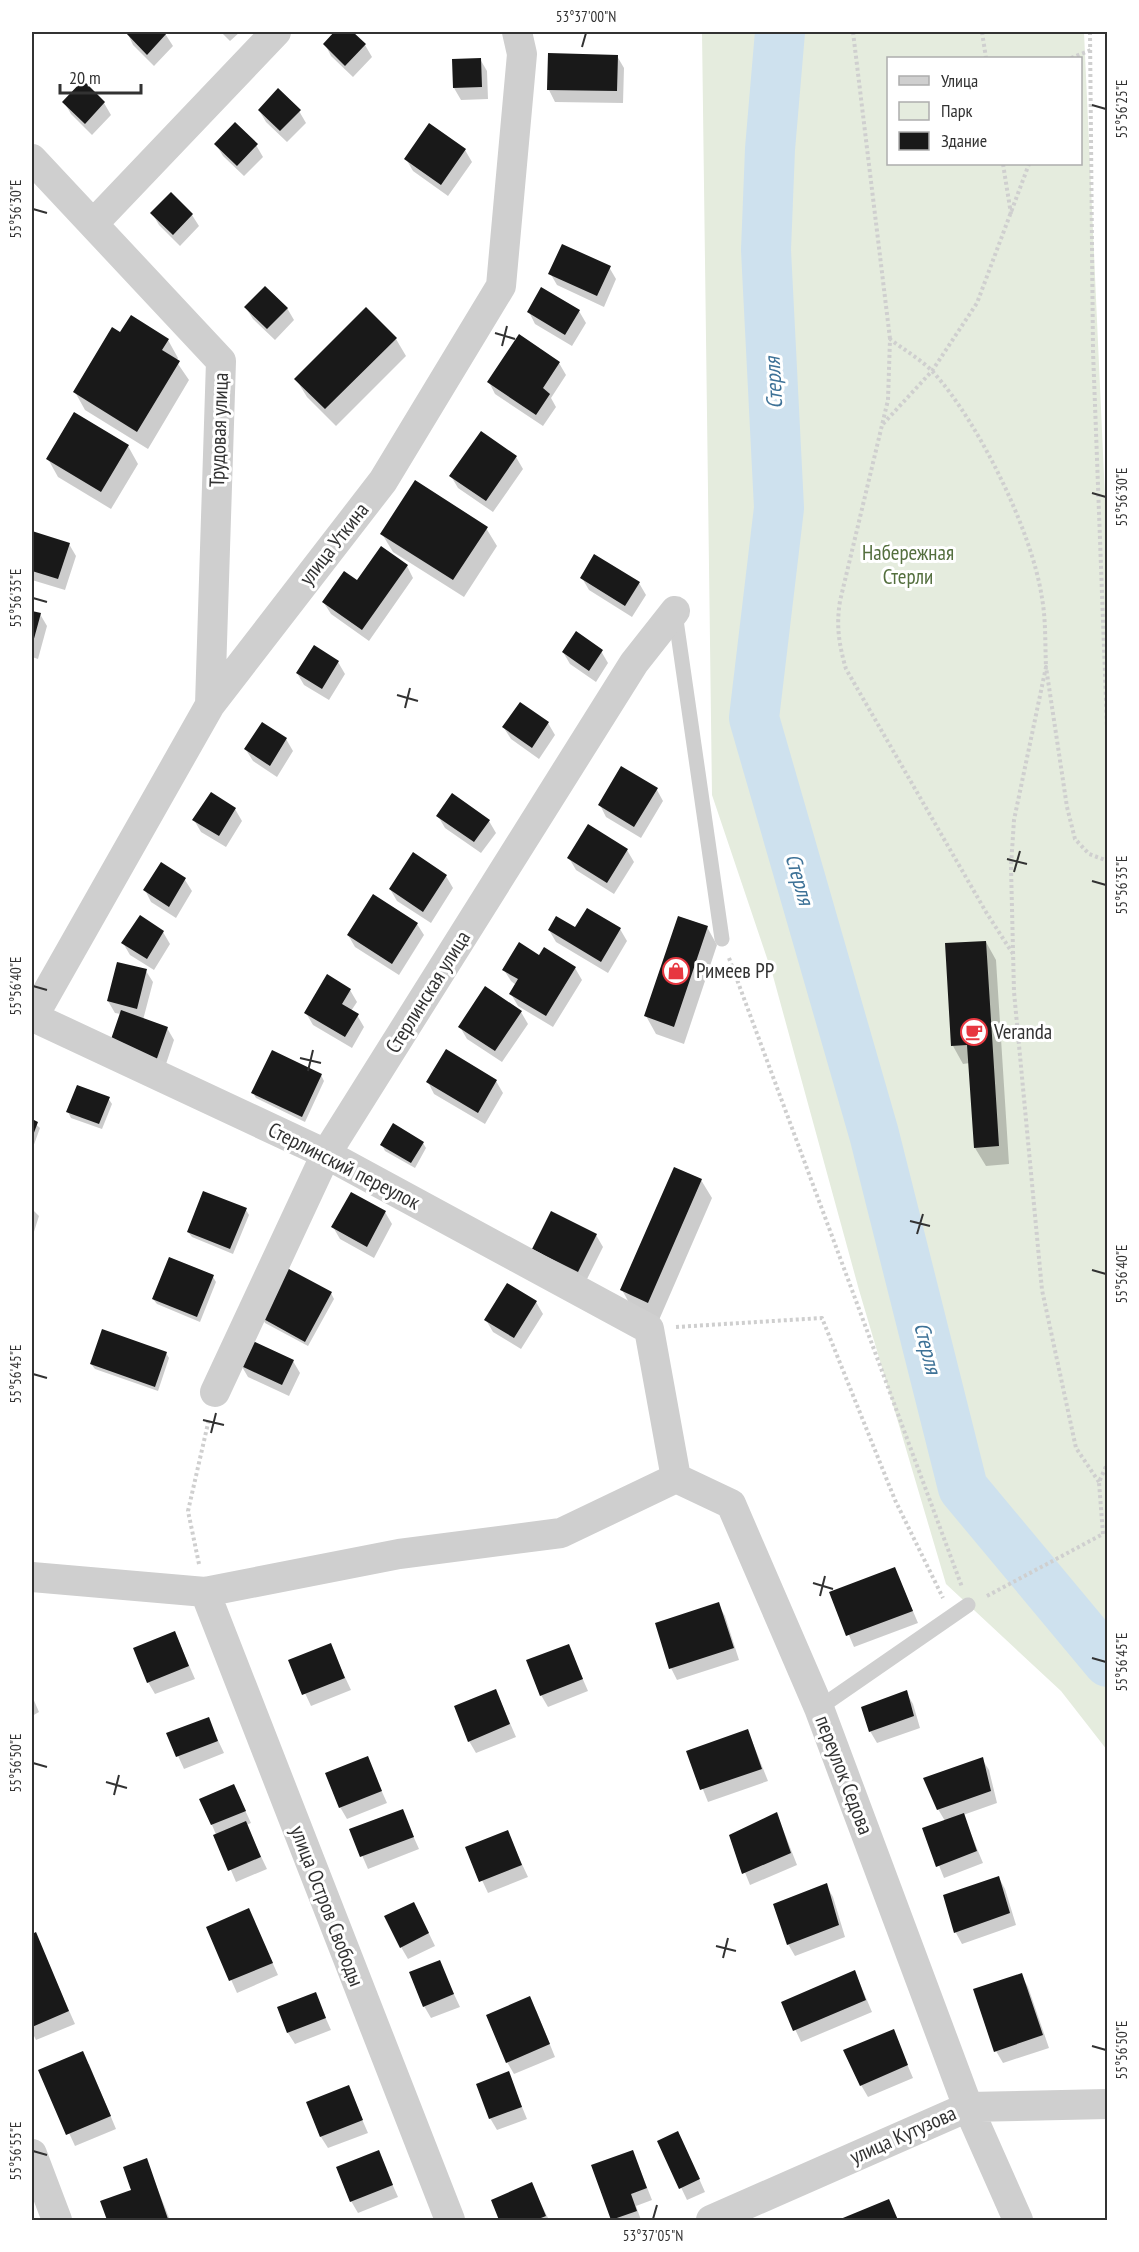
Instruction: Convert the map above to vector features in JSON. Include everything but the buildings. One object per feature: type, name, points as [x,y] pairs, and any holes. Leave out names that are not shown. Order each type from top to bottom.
[{"type":"street","points":[[93,224],[276,32]]},
{"type":"street","name":"улица Уткина","points":[[32,1018],[210,705],[383,481],[501,286],[522,54],[517,32]]},
{"type":"street","name":"Трудовая улица","points":[[32,159],[221,361],[210,705]]},
{"type":"street","name":"Стерлинская улица","points":[[215,1392],[326,1154],[634,663],[675,611]]},
{"type":"street","name":"Стерлинский переулок","points":[[32,1018],[326,1154],[649,1329]]},
{"type":"street","points":[[32,1577],[205,1592],[399,1554],[561,1533],[676,1478],[649,1329]]},
{"type":"street","name":"переулок Седова","points":[[676,1478],[731,1504],[819,1708],[968,2107],[1018,2220]]},
{"type":"street","name":"улица Остров Свободы","points":[[205,1592],[450,2220]]},
{"type":"street","name":"улица Кутузова","points":[[711,2220],[968,2107],[1107,2104]]},
{"type":"street","points":[[32,2154],[57,2220]]},
{"type":"lane","points":[[675,611],[722,939]]},
{"type":"lane","points":[[819,1708],[968,1605]]},
{"type":"path","points":[[853,32],[890,339],[888,400],[840,601],[836,625],[839,644],[846,669],[986,912],[1014,955]]},
{"type":"path","points":[[982,32],[986,57]]},
{"type":"path","points":[[1090,32],[1093,351],[1107,755]]},
{"type":"path","points":[[1073,57],[1090,50]]},
{"type":"path","points":[[1003,165],[1011,214]]},
{"type":"path","points":[[883,424],[932,371],[977,303],[1029,165]]},
{"type":"path","points":[[890,339],[932,371],[964,412],[1026,539],[1042,598],[1046,667],[1067,807],[1075,839],[1089,854],[1107,861]]},
{"type":"path","points":[[1046,667],[1014,820],[1011,866],[1014,992],[1042,1290],[1076,1448],[1100,1482]]},
{"type":"path","points":[[722,939],[968,1605],[1105,1535],[1100,1482],[1107,1462]]},
{"type":"path","points":[[649,1329],[822,1318],[895,1500],[952,1617]]},
{"type":"path","points":[[205,1592],[188,1511],[215,1392]]},
{"type":"green space","name":"Набережная Стерли","points":[[702,32],[1084,32],[1108,564],[1107,1750],[1061,1691],[946,1584],[859,1290],[773,976],[712,795]]},
{"type":"waterway","name":"Стерля","points":[[780,32],[770,149],[766,250],[779,508],[754,718],[874,1134],[963,1488],[1108,1662]]},
{"type":"place","name":"Римеев РР","points":[[676,971]]},
{"type":"place","name":"Veranda","points":[[974,1032]]}]
